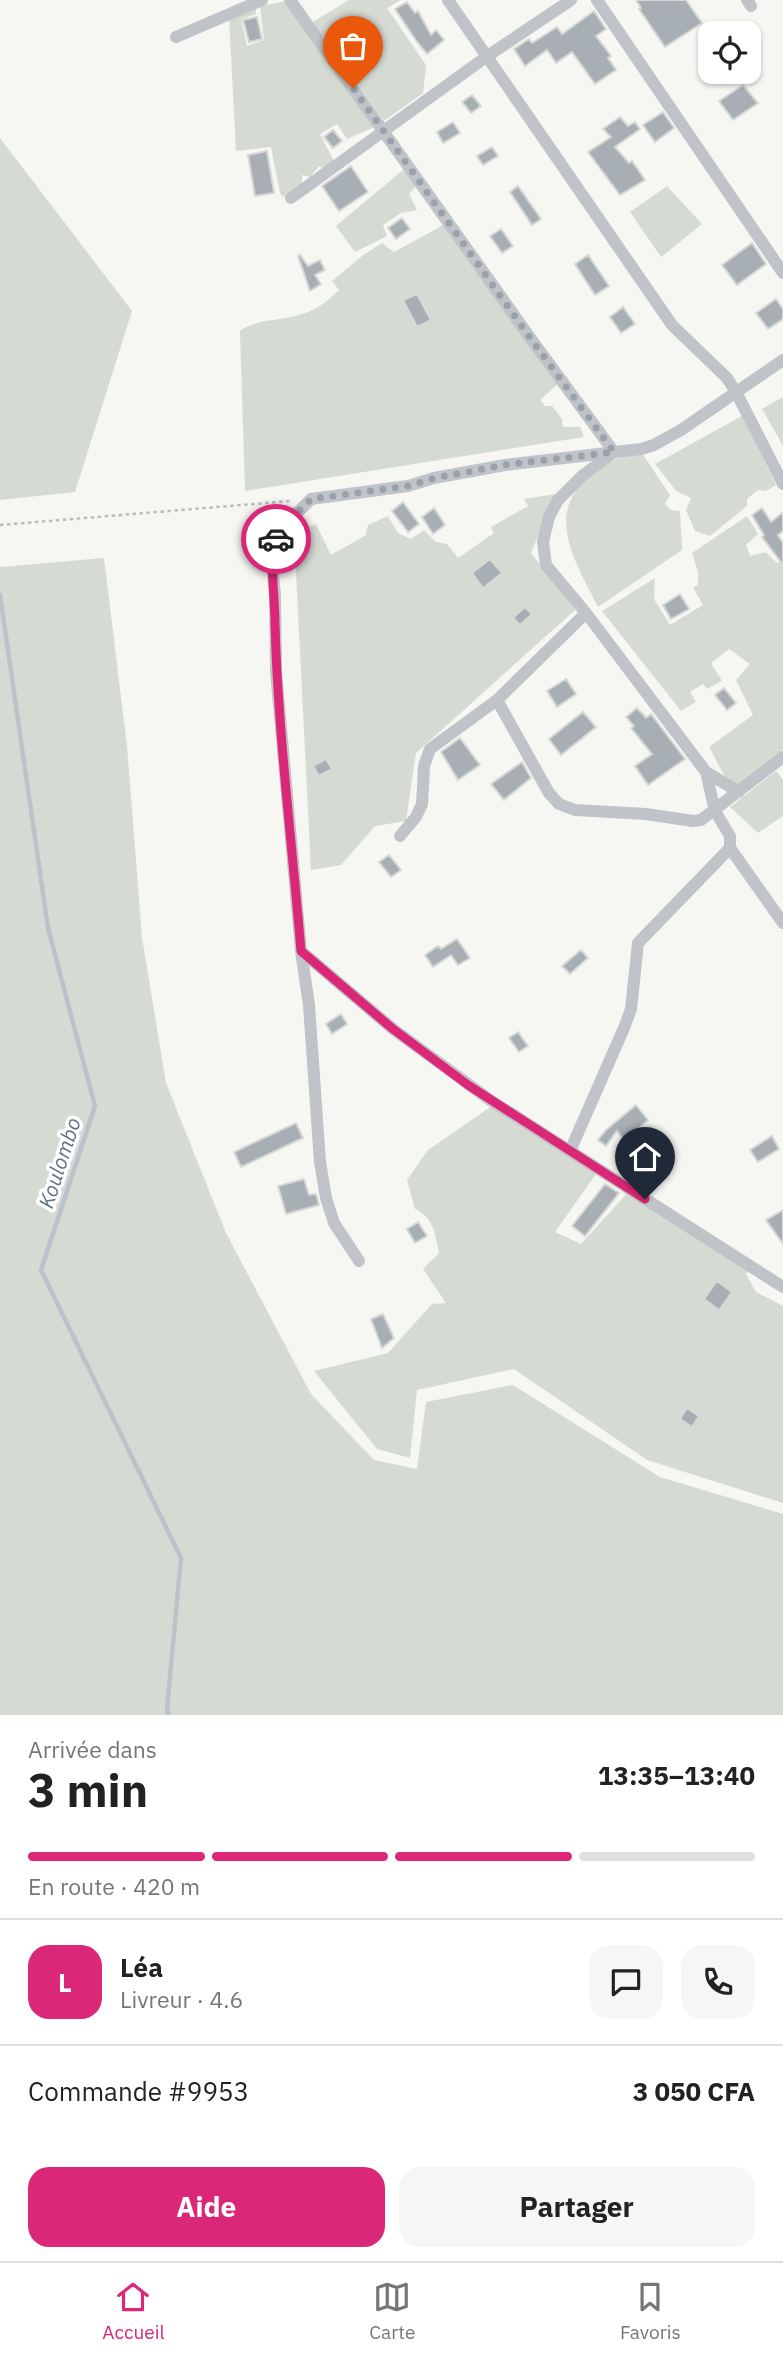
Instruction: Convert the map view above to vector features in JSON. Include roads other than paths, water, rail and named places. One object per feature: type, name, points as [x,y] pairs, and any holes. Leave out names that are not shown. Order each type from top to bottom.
[{"type":"street","points":[[176,37],[262,0]]},
{"type":"street","points":[[290,0],[614,452]]},
{"type":"street","points":[[448,0],[672,325],[727,378],[736,391],[783,484]]},
{"type":"street","points":[[291,198],[571,0]]},
{"type":"street","points":[[597,0],[783,273]]},
{"type":"street","points":[[359,1261],[334,1223],[326,1198],[320,1161],[309,1005],[301,951],[276,672],[272,562],[276,540],[311,499],[408,486],[435,478],[505,465],[654,445],[681,430],[783,360]]},
{"type":"street","points":[[614,452],[582,476],[558,500],[549,517],[543,542],[546,565],[586,613],[706,772],[740,792]]},
{"type":"street","points":[[400,836],[416,817],[422,804],[424,766],[430,749],[497,700],[586,613]]},
{"type":"street","points":[[497,700],[549,793],[565,808],[701,820],[783,757]]},
{"type":"street","points":[[706,772],[715,811],[730,836],[730,848],[783,923]]},
{"type":"street","points":[[570,1151],[631,1009],[638,943],[730,848]]},
{"type":"street","points":[[301,951],[393,1029],[468,1085],[783,1287]]},
{"type":"waterway","name":"Koulombo","points":[[0,595],[48,928],[95,1106],[41,1270],[181,1558],[167,1709],[169,1715]]}]
